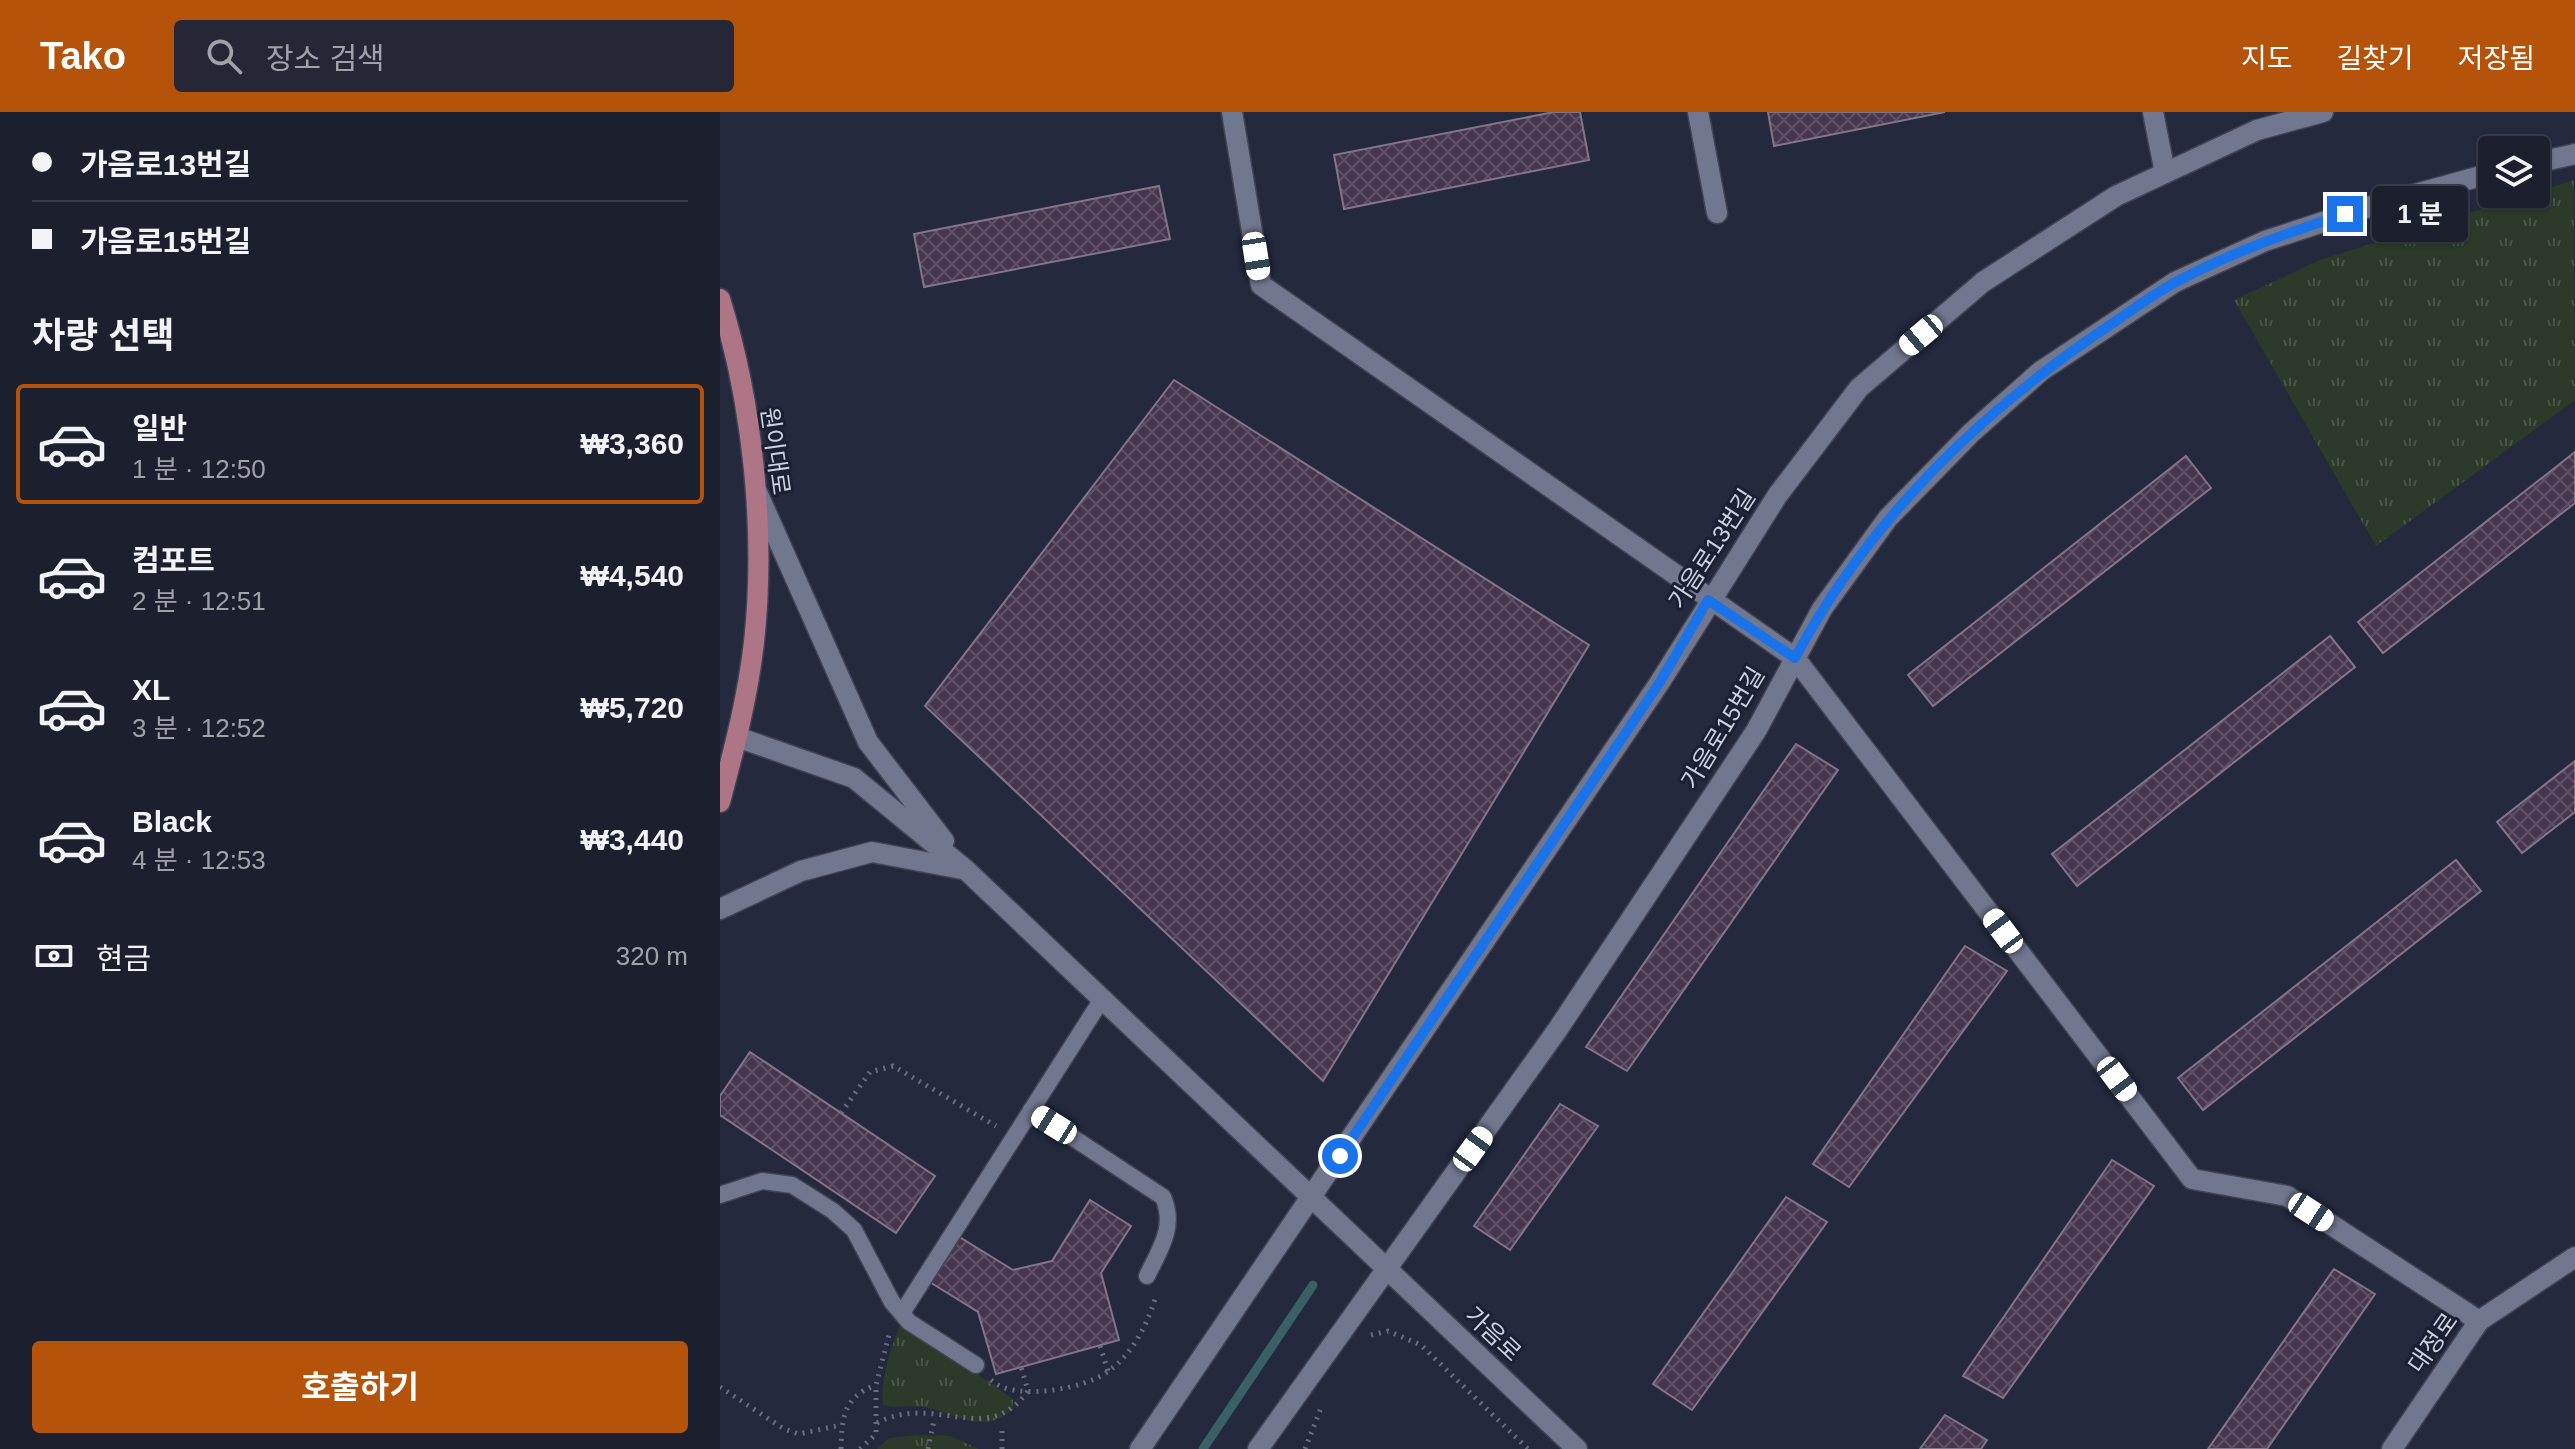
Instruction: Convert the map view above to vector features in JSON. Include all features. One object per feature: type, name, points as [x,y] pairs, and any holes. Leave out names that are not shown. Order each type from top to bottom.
[{"type":"main road","name":"원이대로","points":[[720,299],[731,333],[757,492],[754,641],[737,737],[720,802]]},
{"type":"street","points":[[1232,112],[1261,285],[1795,658],[2192,1179],[2287,1196],[2479,1321]]},
{"type":"street","points":[[1698,112],[1717,213]]},
{"type":"street","points":[[2153,112],[2165,173]]},
{"type":"street","name":"가음로13번길","points":[[1140,1449],[1316,1202],[1660,682],[1708,600],[1777,496],[1859,388],[1983,282],[2116,196],[2257,130],[2323,112]]},
{"type":"street","points":[[2550,160],[2575,154]]},
{"type":"street","name":"가음로15번길","points":[[1258,1449],[1380,1263],[1593,977],[1756,731],[1822,609],[1888,518],[1971,433],[2041,371],[2175,282],[2265,241],[2441,185],[2478,176]]},
{"type":"street","points":[[757,492],[868,742],[966,870]]},
{"type":"street","points":[[737,737],[854,778],[966,870]]},
{"type":"street","points":[[720,909],[801,871],[872,852],[966,870]]},
{"type":"street","name":"가음로","points":[[966,870],[1577,1449]]},
{"type":"street","name":"대정로","points":[[2392,1449],[2479,1321],[2575,1257]]},
{"type":"lane","points":[[902,1313],[1102,999]]},
{"type":"lane","points":[[1031,1110],[1163,1197],[1170,1213],[1168,1232],[1150,1271]]},
{"type":"lane","points":[[720,1195],[762,1181],[792,1185],[833,1211],[854,1230],[892,1302],[902,1313],[940,1344],[976,1365]]},
{"type":"path","points":[[841,1113],[870,1072],[893,1066],[1014,1137]]},
{"type":"path","points":[[976,1365],[995,1384],[1046,1392],[1109,1372],[1131,1349],[1148,1319],[1155,1298],[1150,1271]]},
{"type":"path","points":[[860,1449],[876,1434],[876,1385],[892,1322],[902,1313]]},
{"type":"path","points":[[1365,1341],[1373,1333],[1388,1331],[1421,1345],[1528,1449]]},
{"type":"path","points":[[1100,1346],[1109,1372]]},
{"type":"path","points":[[990,1428],[1002,1425],[1018,1411],[1028,1391],[1021,1367]]},
{"type":"path","points":[[841,1449],[841,1425],[849,1401],[860,1391],[876,1385]]},
{"type":"path","points":[[720,1387],[784,1429],[799,1434],[841,1425]]},
{"type":"path","points":[[1305,1449],[1324,1401]]},
{"type":"path","points":[[877,1423],[889,1417],[934,1420],[967,1427]]},
{"type":"path","points":[[928,1449],[934,1420]]},
{"type":"path","points":[[1002,1425],[1002,1449]]},
{"type":"green space","points":[[2574,180],[2575,400],[2376,546],[2234,300],[2320,260],[2485,208],[2550,208],[2550,188]]},
{"type":"green space","points":[[908,1326],[1013,1399],[1013,1409],[1003,1417],[982,1422],[923,1407],[883,1405],[885,1376],[893,1345],[899,1327]]},
{"type":"green space","points":[[950,1436],[979,1449],[877,1449],[889,1438]]},
{"type":"building","points":[[1554,112],[1580,112],[1589,160],[1344,209],[1334,155]]},
{"type":"building","points":[[1768,112],[1945,112],[1774,146]]},
{"type":"building","points":[[1159,186],[1170,239],[924,287],[914,234]]},
{"type":"building","points":[[1174,380],[1589,645],[1323,1081],[925,706]]},
{"type":"building","points":[[2575,452],[2575,503],[2383,653],[2358,622]]},
{"type":"building","points":[[2186,456],[2211,488],[1933,706],[1908,675]]},
{"type":"building","points":[[2330,636],[2355,667],[2077,886],[2052,854]]},
{"type":"building","points":[[1796,744],[1838,770],[1627,1071],[1586,1047]]},
{"type":"building","points":[[2575,761],[2575,812],[2522,853],[2497,822]]},
{"type":"building","points":[[2456,860],[2481,891],[2203,1110],[2178,1078]]},
{"type":"building","points":[[1965,946],[2007,971],[1849,1187],[1813,1164]]},
{"type":"building","points":[[750,1052],[935,1176],[896,1233],[720,1115],[720,1096]]},
{"type":"building","points":[[1560,1104],[1598,1126],[1510,1250],[1474,1226]]},
{"type":"building","points":[[2112,1160],[2154,1186],[2003,1398],[1963,1376]]},
{"type":"building","points":[[1786,1197],[1827,1222],[1692,1410],[1653,1384]]},
{"type":"building","points":[[1090,1200],[1131,1226],[1101,1273],[1119,1340],[996,1374],[978,1312],[928,1281],[956,1235],[1013,1270],[1052,1261]]},
{"type":"building","points":[[2334,1269],[2375,1294],[2267,1449],[2208,1449]]},
{"type":"building","points":[[1945,1415],[1987,1440],[1981,1449],[1920,1449]]},
{"type":"waterway","points":[[1203,1449],[1313,1285]]},
{"type":"route","points":[[1340,1156],[1660,682],[1708,600],[1795,658],[1822,609],[1888,518],[1971,433],[2041,371],[2175,282],[2265,241],[2345,214]]}]
